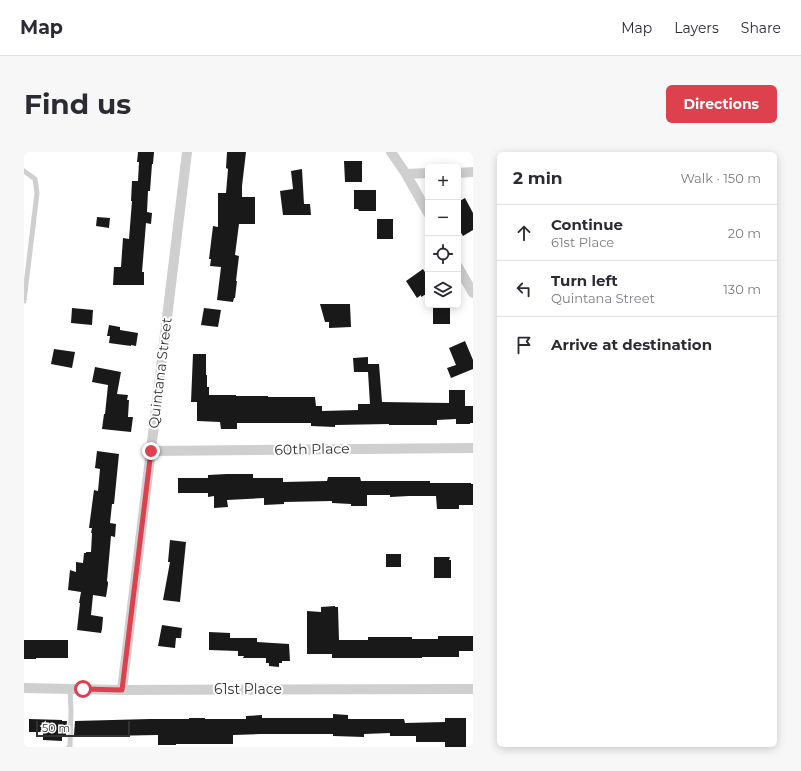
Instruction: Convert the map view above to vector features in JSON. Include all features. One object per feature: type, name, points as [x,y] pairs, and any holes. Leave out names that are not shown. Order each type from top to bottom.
[{"type":"street","name":"Quintana Street","points":[[122,690],[187,152]]},
{"type":"street","points":[[391,152],[406,174],[425,208]]},
{"type":"street","points":[[461,173],[473,172]]},
{"type":"street","points":[[406,174],[425,173]]},
{"type":"street","points":[[461,272],[473,294]]},
{"type":"street","name":"60th Place","points":[[151,451],[473,448]]},
{"type":"street","name":"61st Place","points":[[24,688],[122,690],[473,689]]},
{"type":"lane","points":[[24,171],[34,179],[36,194],[26,271],[24,301]]},
{"type":"lane","points":[[69,747],[71,711],[70,689]]},
{"type":"building","points":[[138,152],[154,152],[150,191],[148,191],[147,212],[152,213],[151,224],[146,223],[142,272],[144,272],[144,285],[113,285],[114,267],[121,267],[123,238],[129,239],[132,181],[138,181]]},
{"type":"building","points":[[227,152],[246,152],[242,197],[255,197],[255,224],[239,224],[235,255],[239,256],[235,298],[233,302],[217,300],[221,267],[210,266],[211,259],[209,259],[213,226],[218,227],[218,193],[226,193],[228,169],[226,168]]},
{"type":"building","points":[[344,161],[362,161],[362,182],[345,182]]},
{"type":"building","points":[[302,169],[304,204],[310,204],[311,215],[283,215],[280,191],[293,189],[291,171]]},
{"type":"building","points":[[354,190],[376,190],[376,211],[359,211],[358,209],[354,209]]},
{"type":"building","points":[[465,198],[473,213],[473,230],[463,236],[461,233],[461,200]]},
{"type":"building","points":[[97,217],[110,218],[109,228],[96,226]]},
{"type":"building","points":[[377,219],[393,219],[393,239],[377,239]]},
{"type":"building","points":[[423,269],[425,272],[425,295],[421,297],[421,295],[417,298],[406,281]]},
{"type":"building","points":[[320,304],[350,304],[351,327],[329,328],[329,322],[325,322]]},
{"type":"building","points":[[72,308],[93,310],[92,325],[71,323]]},
{"type":"building","points":[[204,308],[221,310],[218,327],[201,325]]},
{"type":"building","points":[[433,308],[450,308],[450,324],[433,324]]},
{"type":"building","points":[[109,325],[120,327],[120,330],[138,333],[136,346],[109,343],[110,336],[107,336]]},
{"type":"building","points":[[465,341],[473,360],[473,369],[451,378],[447,368],[456,365],[449,348]]},
{"type":"building","points":[[54,349],[75,352],[72,368],[51,364]]},
{"type":"building","points":[[193,354],[206,354],[206,375],[209,395],[315,397],[316,406],[322,406],[322,411],[358,410],[358,404],[370,404],[368,372],[354,372],[353,358],[368,357],[368,364],[379,364],[382,402],[449,403],[449,390],[465,390],[465,406],[473,406],[473,423],[456,424],[456,419],[437,420],[437,425],[335,425],[335,427],[311,426],[311,423],[237,423],[237,429],[221,429],[220,422],[197,421],[197,402],[191,402]]},
{"type":"building","points":[[95,367],[121,372],[117,394],[128,395],[128,417],[133,417],[131,432],[102,429],[108,385],[92,382]]},
{"type":"building","points":[[97,451],[119,454],[114,504],[112,504],[110,523],[116,524],[115,537],[111,536],[106,597],[93,595],[91,615],[103,617],[101,633],[77,630],[81,592],[68,590],[70,570],[76,572],[76,562],[83,563],[84,553],[91,552],[92,528],[89,528],[94,490],[98,491],[100,469],[95,468]]},
{"type":"building","points":[[253,474],[253,478],[283,478],[283,482],[327,481],[328,477],[360,477],[361,481],[430,481],[430,483],[471,483],[473,484],[473,505],[459,505],[459,509],[437,509],[436,496],[390,497],[390,495],[367,495],[367,506],[351,506],[351,504],[332,503],[332,501],[284,502],[284,504],[264,505],[264,498],[227,500],[228,507],[214,508],[214,496],[208,497],[208,493],[178,493],[178,478],[208,478],[208,475]]},
{"type":"building","points":[[170,540],[186,542],[180,602],[163,600],[170,562],[168,562]]},
{"type":"building","points":[[386,554],[401,554],[401,567],[386,567]]},
{"type":"building","points":[[434,557],[450,557],[451,578],[434,578]]},
{"type":"building","points":[[321,607],[338,607],[339,640],[368,640],[368,637],[412,637],[412,639],[438,639],[438,636],[473,636],[473,651],[459,651],[459,657],[422,658],[332,658],[332,654],[307,654],[307,611],[321,612]]},
{"type":"building","points":[[162,625],[182,628],[181,638],[176,638],[175,648],[158,646]]},
{"type":"building","points":[[209,632],[230,633],[230,638],[257,638],[257,642],[289,644],[290,661],[282,661],[282,663],[279,663],[279,667],[269,666],[269,663],[266,663],[266,658],[243,658],[244,656],[238,656],[238,651],[209,650]]},
{"type":"building","points":[[24,640],[68,640],[68,658],[24,659]]},
{"type":"building","points":[[333,714],[348,715],[348,719],[404,719],[405,723],[445,722],[445,718],[466,718],[466,747],[445,747],[445,742],[416,742],[416,736],[390,736],[390,733],[364,734],[364,737],[333,736],[333,734],[233,735],[233,744],[176,745],[158,745],[158,735],[74,735],[75,721],[189,718],[246,719],[246,716],[262,715],[262,718],[333,718]]},
{"type":"building","points":[[29,719],[67,721],[66,735],[62,735],[62,741],[43,740],[43,732],[29,732]]},
{"type":"route","points":[[83,689],[122,690],[151,451]]}]
